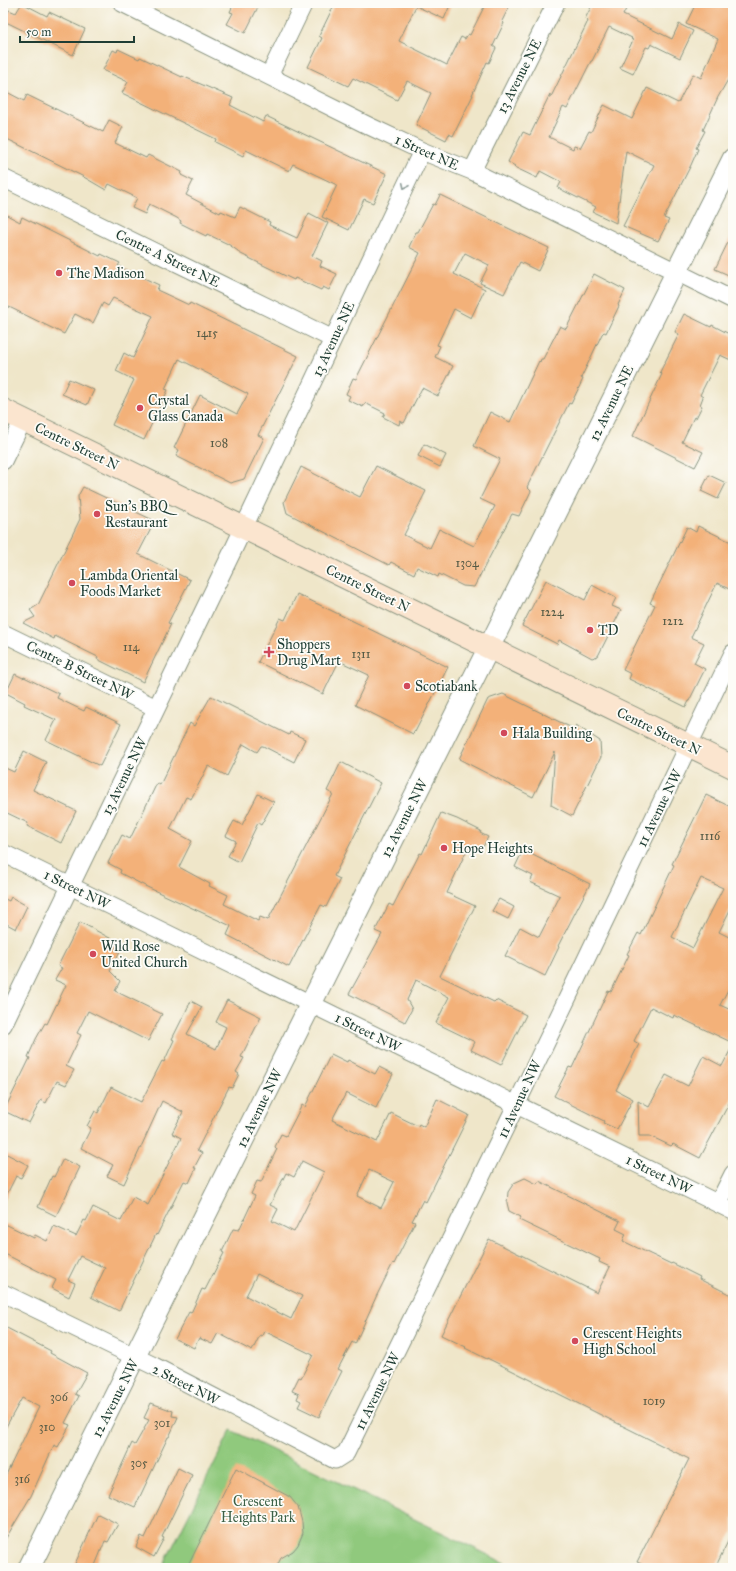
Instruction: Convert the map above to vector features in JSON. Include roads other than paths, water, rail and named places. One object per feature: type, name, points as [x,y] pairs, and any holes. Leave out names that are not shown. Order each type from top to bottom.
[{"type":"main road","name":"Centre Street N","points":[[3,410],[733,767]]},
{"type":"street","name":"1 Street NE","points":[[122,3],[422,150],[472,171],[733,300]]},
{"type":"street","points":[[269,76],[304,3]]},
{"type":"street","name":"13 Avenue NE","points":[[472,171],[556,3]]},
{"type":"street","name":"13 Avenue NE","points":[[244,527],[422,150]]},
{"type":"street","name":"12 Avenue NE","points":[[488,647],[733,159]]},
{"type":"street","name":"Centre A Street NE","points":[[3,178],[333,339]]},
{"type":"street","points":[[3,461],[23,420]]},
{"type":"street","name":"13 Avenue NW","points":[[3,1025],[244,527]]},
{"type":"street","name":"Centre B Street NW","points":[[3,633],[156,708]]},
{"type":"street","name":"12 Avenue NW","points":[[30,1568],[488,647]]},
{"type":"street","name":"11 Avenue NW","points":[[346,1452],[690,746],[733,653]]},
{"type":"street","name":"1 Street NW","points":[[3,853],[726,1207]]},
{"type":"street","points":[[726,1207],[733,1174]]},
{"type":"street","name":"2 Street NW","points":[[3,1293],[135,1357],[335,1460],[346,1452]]},
{"type":"place","name":"The Madison","points":[[59,273]]},
{"type":"place","name":"Crystal Glass Canada","points":[[140,408]]},
{"type":"place","name":"Sun's BBQ Restaurant","points":[[97,514]]},
{"type":"place","name":"Lambda Oriental Foods Market","points":[[72,583]]},
{"type":"place","name":"TD","points":[[590,630]]},
{"type":"place","name":"Shoppers Drug Mart","points":[[269,652]]},
{"type":"place","name":"Scotiabank","points":[[407,686]]},
{"type":"place","name":"Hala Building","points":[[504,733]]},
{"type":"place","name":"Hope Heights","points":[[444,848]]},
{"type":"place","name":"Wild Rose United Church","points":[[93,954]]},
{"type":"place","name":"Crescent Heights High School","points":[[575,1341]]},
{"type":"park label","name":"Crescent Heights Park","points":[[258,1510]]}]
